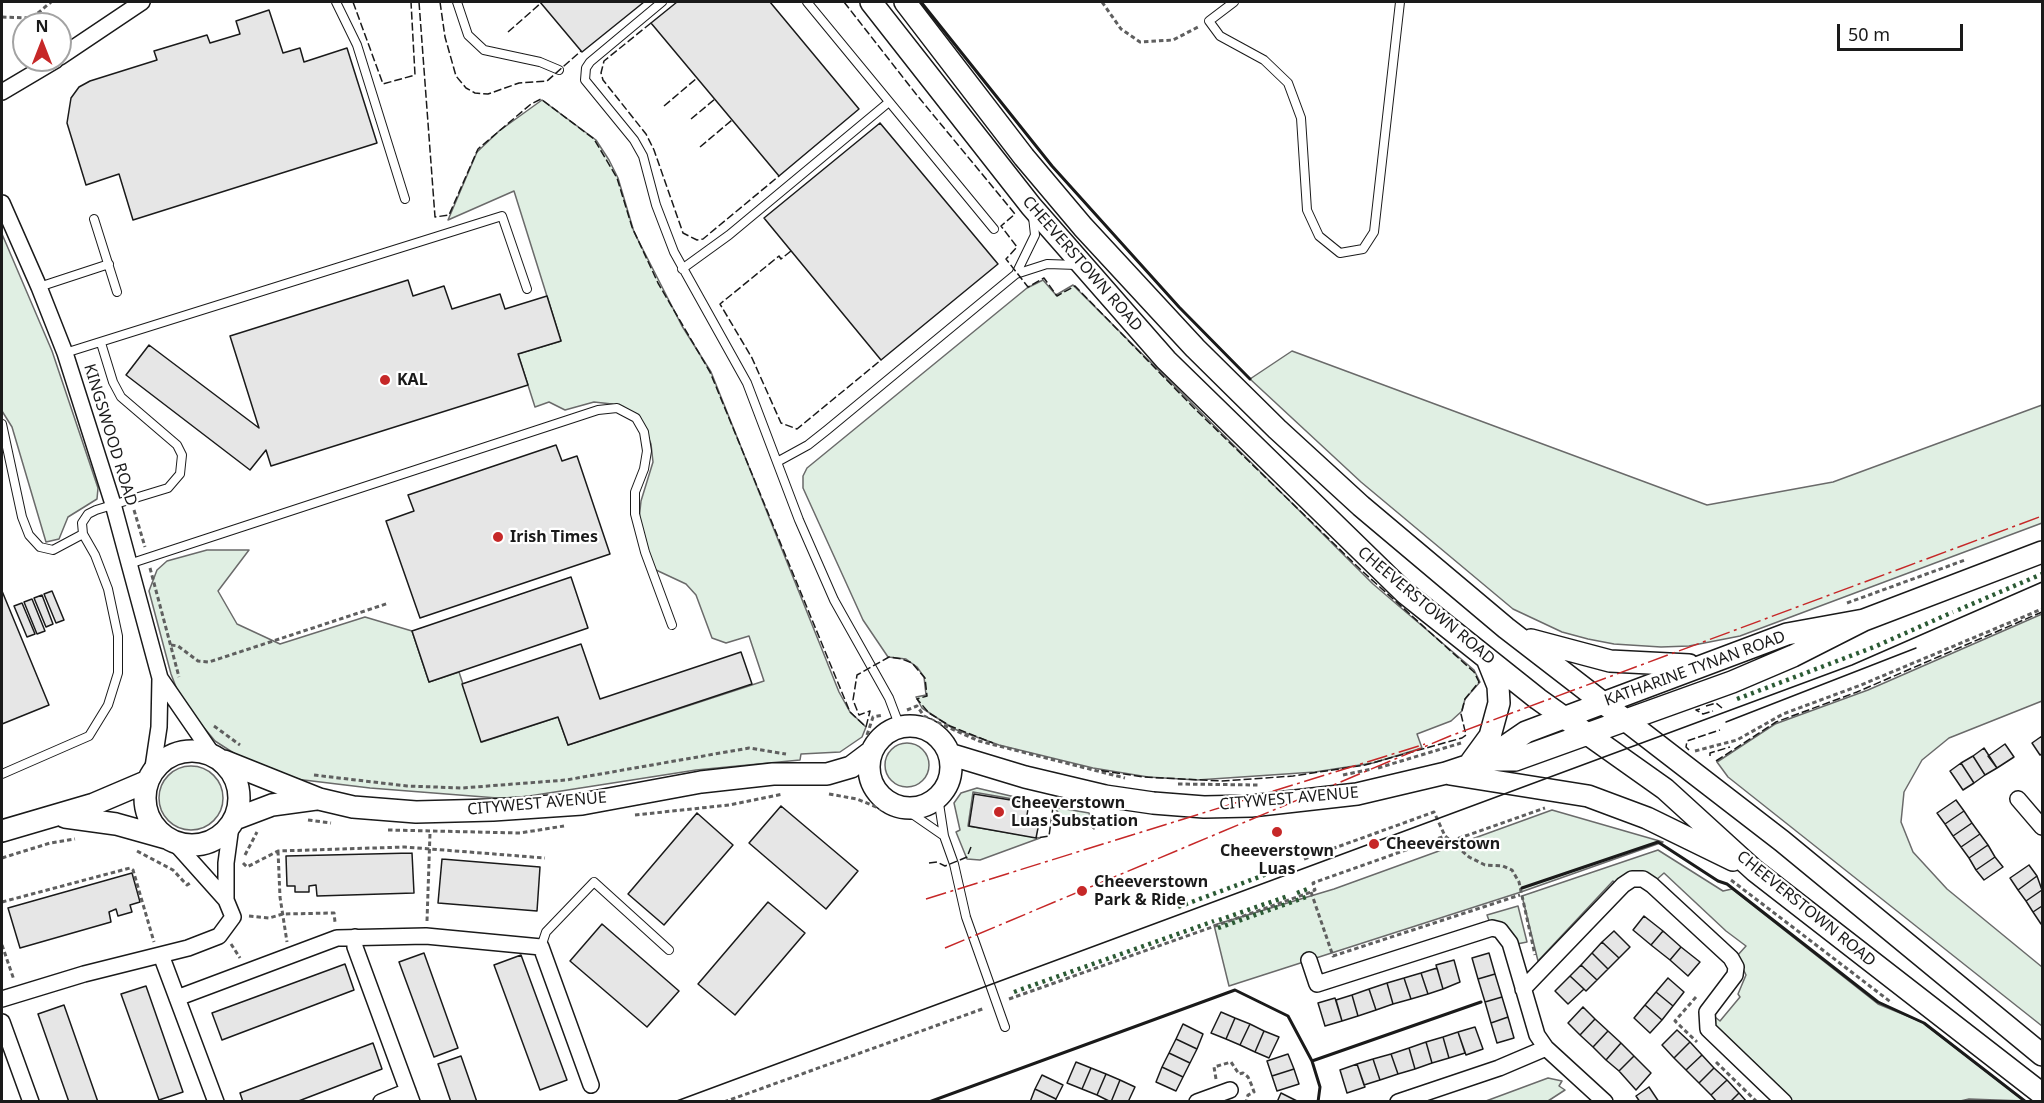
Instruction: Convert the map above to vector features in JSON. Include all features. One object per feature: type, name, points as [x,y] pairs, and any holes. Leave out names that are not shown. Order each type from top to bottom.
[{"type":"main road","name":"CHEEVERSTOWN ROAD","points":[[871,2],[1031,206],[1166,360],[1405,593],[1564,718],[1665,789],[1755,871],[2043,1094]]},
{"type":"main road","name":"CHEEVERSTOWN ROAD","points":[[905,2],[1039,175],[1083,227],[1195,348],[1277,429],[1353,498],[1516,636],[1782,842],[2043,1054]]},
{"type":"main road","name":"KATHARINE TYNAN ROAD","points":[[1627,720],[1793,656],[1864,620],[2043,552]]},
{"type":"main road","name":"KATHARINE TYNAN ROAD","points":[[1564,718],[1787,634],[1864,620]]},
{"type":"main road","points":[[1516,636],[1569,653],[1610,661],[1647,665],[1705,665]]},
{"type":"main road","points":[[1476,763],[1490,736],[1498,713],[1498,686],[1487,658]]},
{"type":"main road","name":"CITYWEST AVENUE","points":[[1476,763],[1515,738],[1564,718]]},
{"type":"main road","points":[[941,793],[951,766],[949,754],[935,734],[898,720],[888,732],[867,746],[868,764],[874,787],[886,800],[902,807],[916,807],[941,793],[959,776],[984,767]]},
{"type":"main road","name":"CITYWEST AVENUE","points":[[949,754],[984,767],[1105,796],[1204,807],[1251,806],[1357,794],[1446,773],[1476,763],[1515,760],[1627,720]]},
{"type":"main road","name":"CITYWEST AVENUE","points":[[827,774],[851,766],[867,746]]},
{"type":"main road","points":[[2,831],[94,804],[150,777],[167,758],[181,752],[197,751],[219,758],[235,778],[240,795],[233,823],[218,838],[204,844],[189,846],[116,824],[58,816]]},
{"type":"main road","name":"CITYWEST AVENUE","points":[[219,758],[319,799],[353,807],[416,812],[582,804],[701,782],[773,774],[827,774],[874,787]]},
{"type":"main road","points":[[1446,773],[1588,796],[1647,818],[1755,871]]},
{"type":"main road","points":[[150,777],[145,795],[146,810],[152,824],[171,840]]},
{"type":"main road","name":"CITYWEST AVENUE","points":[[233,823],[272,805],[319,799]]},
{"type":"street","points":[[72,49],[142,2]]},
{"type":"street","points":[[2,92],[36,72]]},
{"type":"street","name":"KINGSWOOD ROAD","points":[[2,207],[39,287],[65,352],[113,504],[160,678],[159,727],[150,777]]},
{"type":"street","name":"KINGSWOOD ROAD","points":[[160,678],[219,758]]},
{"type":"street","points":[[2018,800],[2043,827]]},
{"type":"street","points":[[226,900],[226,863],[233,823]]},
{"type":"street","points":[[2,999],[206,943],[221,934],[233,917],[226,900],[171,840]]},
{"type":"street","points":[[1523,989],[1623,885],[1632,879],[1643,879],[1731,958],[1736,967],[1736,975],[1707,1012],[1708,1029],[1784,1101]]},
{"type":"street","points":[[1309,960],[1317,984],[1492,928],[1507,936],[1537,1035],[1546,1048],[1600,1100]]},
{"type":"street","points":[[177,998],[337,938],[426,936],[541,947],[591,1085]]},
{"type":"street","points":[[355,937],[355,947],[410,1096],[381,1101]]},
{"type":"street","points":[[160,955],[216,1101]]},
{"type":"street","points":[[2,1022],[31,1101]]},
{"type":"street","points":[[1398,1101],[1499,1068],[1546,1048]]},
{"type":"street","points":[[1197,1101],[1230,1090]]},
{"type":"lane","points":[[336,2],[357,45],[405,199]]},
{"type":"lane","points":[[457,2],[468,35],[484,50],[540,62],[559,70]]},
{"type":"lane","points":[[662,2],[590,62],[586,68],[585,80],[634,140],[643,156],[656,205],[682,269],[747,383],[834,600],[898,720]]},
{"type":"lane","points":[[807,2],[994,230]]},
{"type":"lane","points":[[1234,2],[1209,21],[1220,36],[1264,60],[1288,83],[1300,118],[1307,210],[1319,236],[1340,253],[1363,249],[1374,232],[1400,2]]},
{"type":"lane","points":[[682,269],[729,235],[889,102]]},
{"type":"lane","points":[[1016,274],[1035,235],[1031,206]]},
{"type":"lane","points":[[65,352],[101,343],[213,304],[502,216],[527,289]]},
{"type":"lane","points":[[94,219],[117,292]]},
{"type":"lane","points":[[39,287],[109,264]]},
{"type":"lane","points":[[777,462],[808,445],[828,430],[1016,274],[1047,264],[1082,266]]},
{"type":"lane","points":[[2,774],[89,736],[108,705],[118,673],[118,636],[108,589],[95,555],[83,534],[82,523],[88,514],[168,488],[180,474],[182,455],[167,435],[121,397],[113,382],[101,343]]},
{"type":"lane","points":[[129,564],[598,410],[617,408],[636,418],[644,432],[647,451],[644,469],[635,492],[635,514],[645,552],[672,625]]},
{"type":"lane","points":[[2,424],[28,535],[40,547],[53,550],[83,534]]},
{"type":"lane","points":[[941,793],[944,836],[954,864],[966,917],[1005,1028]]},
{"type":"lane","points":[[902,807],[944,836]]},
{"type":"lane","points":[[541,947],[546,932],[594,882],[669,950]]},
{"type":"path","points":[[2,17],[32,18],[51,2]]},
{"type":"path","points":[[1102,2],[1121,29],[1140,42],[1173,40],[1209,21]]},
{"type":"path","points":[[1844,604],[1971,557]]},
{"type":"path","points":[[171,645],[178,646],[198,661],[209,662],[389,603]]},
{"type":"path","points":[[1690,752],[1737,740],[1783,714],[1861,685],[2043,609]]},
{"type":"path","points":[[867,746],[873,717],[898,720],[917,706],[929,718],[979,741],[1136,781]]},
{"type":"path","points":[[1340,776],[1414,758],[1463,742]]},
{"type":"path","points":[[303,773],[407,786],[462,788],[566,780],[750,748],[790,755]]},
{"type":"path","points":[[1167,784],[1266,784]]},
{"type":"path","points":[[1451,842],[1554,805]]},
{"type":"path","points":[[1304,859],[1434,812],[1445,836],[1474,860],[1512,870],[1519,882],[1537,965]]},
{"type":"path","points":[[426,936],[430,833]]},
{"type":"path","points":[[724,1101],[1311,892],[1315,890],[1313,884],[1445,836]]},
{"type":"path","points":[[2,858],[50,843],[79,838]]},
{"type":"path","points":[[243,863],[247,867],[278,851],[429,847],[545,858]]},
{"type":"path","points":[[132,849],[173,870],[187,885],[196,877]]},
{"type":"path","points":[[278,851],[286,941],[292,955]]},
{"type":"path","points":[[2,902],[130,868],[160,955]]},
{"type":"path","points":[[1726,876],[1887,1001],[1898,1005]]},
{"type":"path","points":[[1311,892],[1333,956],[1520,895]]},
{"type":"path","points":[[233,917],[240,914],[269,918],[284,914],[334,913],[337,938]]},
{"type":"path","points":[[221,934],[237,950],[245,972]]},
{"type":"path","points":[[2,945],[19,993]]},
{"type":"path","points":[[1699,994],[1675,1021],[1700,1045]]},
{"type":"path","points":[[1716,1061],[1757,1101]]},
{"type":"green space","points":[[542,100],[596,140],[609,160],[618,178],[634,232],[682,326],[711,372],[839,692],[850,712],[866,727],[862,737],[840,752],[801,754],[800,760],[696,770],[510,799],[370,788],[279,777],[246,761],[215,741],[181,700],[171,674],[149,591],[157,570],[167,561],[207,550],[249,550],[218,591],[237,624],[280,644],[365,617],[412,631],[429,682],[459,672],[482,742],[558,717],[568,745],[764,681],[749,636],[726,643],[712,638],[696,595],[686,584],[656,570],[648,555],[639,520],[641,501],[653,462],[651,444],[640,417],[612,404],[594,402],[565,410],[549,402],[535,407],[518,354],[561,341],[514,191],[448,220],[477,152],[499,131]]},
{"type":"green space","points":[[2,234],[52,351],[98,488],[97,499],[68,517],[59,539],[46,542],[12,427],[2,411]]},
{"type":"green space","points":[[1043,280],[1056,295],[1073,285],[1373,584],[1474,670],[1480,682],[1465,699],[1462,711],[1451,721],[1417,734],[1422,748],[1373,763],[1315,772],[1197,780],[1148,777],[1093,768],[999,745],[954,729],[922,708],[916,697],[926,695],[924,677],[917,667],[906,659],[888,657],[863,620],[803,488],[803,476],[807,468],[1027,288]]},
{"type":"green space","points":[[1292,351],[1707,505],[1833,482],[2042,405],[2042,523],[1740,636],[1689,646],[1661,647],[1614,644],[1588,639],[1562,632],[1513,609],[1361,482],[1250,379]]},
{"type":"green space","points":[[2042,614],[2042,701],[1949,738],[1922,760],[1904,792],[1901,822],[1913,852],[1947,889],[2042,967],[2042,1026],[1728,777],[1717,762],[1775,724],[1868,690]]},
{"type":"green space","points":[[907,743],[923,749],[929,765],[923,781],[907,787],[891,781],[885,765],[891,749]]},
{"type":"green space","points":[[185,766],[197,766],[214,775],[221,786],[223,798],[221,810],[214,821],[197,830],[185,830],[173,825],[164,816],[159,804],[159,792],[164,780],[173,771]]},
{"type":"green space","points":[[977,788],[1053,806],[973,792],[968,826],[1040,838],[980,860],[967,859],[956,832],[960,830],[954,803],[961,793]]},
{"type":"green space","points":[[1054,807],[1089,813],[1094,829],[1087,823],[1069,827]]},
{"type":"green space","points":[[1552,810],[1663,842],[1521,892],[1229,986],[1214,925],[1334,889]]},
{"type":"green space","points":[[1658,850],[1723,891],[1732,889],[1878,1004],[1922,1022],[2024,1101],[1969,1099],[1956,1102],[1790,1101],[1717,1031],[1714,1023],[1715,1017],[1720,1021],[1740,997],[1738,994],[1746,975],[1737,956],[1746,946],[1726,931],[1664,873],[1655,881],[1618,886],[1613,881],[1538,961],[1522,896]]},
{"type":"green space","points":[[1518,906],[1527,942],[1517,944],[1509,929],[1491,926],[1487,915]]},
{"type":"green space","points":[[1548,1078],[1562,1081],[1559,1086],[1565,1090],[1548,1101],[1486,1101]]},
{"type":"building","points":[[540,2],[644,2],[582,52]]},
{"type":"building","points":[[677,2],[770,2],[859,109],[779,176],[651,23]]},
{"type":"building","points":[[269,10],[283,53],[300,48],[304,62],[347,48],[377,143],[133,220],[119,174],[86,185],[67,123],[71,98],[79,87],[90,81],[157,60],[154,51],[207,35],[210,43],[240,34],[236,21]]},
{"type":"building","points":[[880,123],[998,264],[881,360],[764,218]]},
{"type":"building","name":"KAL","points":[[408,280],[413,296],[444,286],[452,309],[500,294],[505,309],[547,296],[561,341],[518,354],[528,385],[271,466],[266,450],[250,470],[126,375],[149,345],[259,428],[230,336]]},
{"type":"building","name":"Irish Times","points":[[556,445],[562,461],[577,456],[610,554],[420,618],[386,521],[414,511],[408,495]]},
{"type":"building","points":[[571,577],[588,628],[429,682],[412,631]]},
{"type":"building","points":[[2,591],[49,705],[2,724]]},
{"type":"building","points":[[52,591],[64,620],[56,623],[44,594]]},
{"type":"building","points":[[42,595],[53,624],[46,627],[34,598]]},
{"type":"building","points":[[32,599],[45,631],[37,634],[24,602]]},
{"type":"building","points":[[22,603],[35,634],[27,637],[14,606]]},
{"type":"building","points":[[581,644],[600,699],[741,652],[752,684],[568,745],[558,717],[481,742],[462,684]]},
{"type":"building","points":[[2042,736],[2042,754],[2040,755],[2032,743]]},
{"type":"building","points":[[2005,744],[2014,757],[1997,768],[1988,756]]},
{"type":"building","points":[[1984,748],[1997,768],[1985,775],[1973,756]]},
{"type":"building","points":[[1973,756],[1985,775],[1974,783],[1961,763]]},
{"type":"building","points":[[1961,763],[1974,783],[1963,790],[1950,771]]},
{"type":"building","name":"Cheeverstown Luas Substation","points":[[974,794],[1029,803],[1026,821],[1039,823],[1036,838],[969,826]]},
{"type":"building","points":[[1956,800],[1964,811],[1945,824],[1937,813]]},
{"type":"building","points":[[781,806],[858,871],[826,909],[749,843]]},
{"type":"building","points":[[1964,811],[1972,823],[1953,836],[1945,824]]},
{"type":"building","points":[[697,813],[733,845],[664,925],[628,894]]},
{"type":"building","points":[[1972,823],[1980,834],[1961,847],[1953,836]]},
{"type":"building","points":[[1980,834],[1988,845],[1969,858],[1961,847]]},
{"type":"building","points":[[1988,845],[1995,857],[1976,870],[1969,858]]},
{"type":"building","points":[[412,853],[414,893],[317,896],[316,885],[309,886],[309,892],[295,892],[295,886],[287,886],[286,856]]},
{"type":"building","points":[[1995,857],[2003,867],[1984,880],[1976,870]]},
{"type":"building","points":[[442,859],[540,867],[537,911],[438,903]]},
{"type":"building","points":[[2029,865],[2037,876],[2018,890],[2010,878]]},
{"type":"building","points":[[132,873],[140,902],[130,905],[132,912],[118,916],[116,909],[109,912],[111,922],[20,948],[8,908]]},
{"type":"building","points":[[2037,876],[2042,890],[2026,901],[2018,890]]},
{"type":"building","points":[[2042,890],[2042,906],[2033,912],[2026,901]]},
{"type":"building","points":[[768,902],[805,933],[735,1015],[698,984]]},
{"type":"building","points":[[2042,906],[2042,923],[2041,924],[2033,912]]},
{"type":"building","points":[[1644,916],[1663,931],[1651,945],[1633,930]]},
{"type":"building","points":[[602,924],[679,991],[647,1027],[570,961]]},
{"type":"building","points":[[1614,931],[1630,947],[1619,958],[1602,942]]},
{"type":"building","points":[[1663,931],[1681,947],[1670,960],[1651,945]]},
{"type":"building","points":[[1602,942],[1619,958],[1608,969],[1592,953]]},
{"type":"building","points":[[1681,947],[1700,962],[1688,976],[1670,960]]},
{"type":"building","points":[[424,953],[458,1048],[434,1057],[399,962]]},
{"type":"building","points":[[1489,953],[1495,974],[1478,979],[1472,958]]},
{"type":"building","points":[[1592,953],[1608,969],[1597,980],[1581,965]]},
{"type":"building","points":[[521,955],[567,1080],[540,1090],[494,965]]},
{"type":"building","points":[[1454,960],[1460,982],[1443,989],[1436,965]]},
{"type":"building","points":[[345,964],[354,990],[222,1040],[212,1013]]},
{"type":"building","points":[[1581,965],[1597,980],[1586,991],[1570,976]]},
{"type":"building","points":[[1437,968],[1443,989],[1428,994],[1421,973]]},
{"type":"building","points":[[1421,973],[1428,994],[1411,999],[1404,978]]},
{"type":"building","points":[[1495,974],[1502,997],[1485,1002],[1478,979]]},
{"type":"building","points":[[1570,976],[1584,989],[1568,1004],[1555,991]]},
{"type":"building","points":[[1404,978],[1411,999],[1393,1004],[1387,983]]},
{"type":"building","points":[[1668,978],[1684,992],[1673,1006],[1656,992]]},
{"type":"building","points":[[1387,983],[1393,1004],[1376,1010],[1369,989]]},
{"type":"building","points":[[146,986],[183,1092],[159,1100],[121,994]]},
{"type":"building","points":[[1369,989],[1376,1010],[1358,1016],[1352,995]]},
{"type":"building","points":[[1656,992],[1673,1006],[1662,1020],[1645,1005]]},
{"type":"building","points":[[1352,995],[1358,1016],[1342,1021],[1336,1000]]},
{"type":"building","points":[[1502,997],[1508,1017],[1491,1023],[1485,1002]]},
{"type":"building","points":[[1335,998],[1342,1021],[1325,1026],[1318,1003]]},
{"type":"building","points":[[64,1005],[98,1102],[69,1102],[38,1014]]},
{"type":"building","points":[[1645,1005],[1662,1020],[1650,1033],[1634,1018]]},
{"type":"building","points":[[1583,1007],[1595,1019],[1580,1035],[1568,1023]]},
{"type":"building","points":[[1221,1012],[1235,1018],[1226,1039],[1211,1033]]},
{"type":"building","points":[[1508,1017],[1514,1038],[1497,1043],[1491,1023]]},
{"type":"building","points":[[1235,1018],[1250,1024],[1240,1045],[1226,1039]]},
{"type":"building","points":[[1595,1019],[1608,1031],[1593,1047],[1580,1035]]},
{"type":"building","points":[[1183,1024],[1203,1034],[1197,1049],[1176,1039]]},
{"type":"building","points":[[1250,1024],[1264,1031],[1255,1052],[1240,1045]]},
{"type":"building","points":[[1475,1027],[1483,1049],[1466,1055],[1458,1032]]},
{"type":"building","points":[[1677,1030],[1690,1042],[1674,1058],[1662,1045]]},
{"type":"building","points":[[1264,1031],[1279,1037],[1269,1058],[1255,1052]]},
{"type":"building","points":[[1608,1031],[1621,1043],[1606,1060],[1593,1047]]},
{"type":"building","points":[[1458,1032],[1465,1053],[1449,1058],[1443,1037]]},
{"type":"building","points":[[1443,1037],[1449,1058],[1432,1063],[1426,1042]]},
{"type":"building","points":[[1176,1039],[1197,1049],[1190,1063],[1169,1053]]},
{"type":"building","points":[[1426,1042],[1432,1063],[1415,1069],[1409,1048]]},
{"type":"building","points":[[1690,1042],[1702,1055],[1686,1070],[1674,1058]]},
{"type":"building","points":[[373,1043],[382,1069],[296,1102],[243,1102],[240,1093]]},
{"type":"building","points":[[1621,1043],[1634,1056],[1619,1071],[1606,1060]]},
{"type":"building","points":[[1409,1048],[1415,1069],[1398,1074],[1391,1054]]},
{"type":"building","points":[[1169,1053],[1190,1063],[1183,1077],[1162,1067]]},
{"type":"building","points":[[1288,1054],[1294,1069],[1272,1076],[1267,1061]]},
{"type":"building","points":[[1391,1054],[1398,1074],[1380,1080],[1373,1059]]},
{"type":"building","points":[[1702,1055],[1714,1068],[1699,1083],[1686,1070]]},
{"type":"building","points":[[461,1056],[477,1102],[451,1102],[438,1064]]},
{"type":"building","points":[[1634,1056],[1651,1073],[1636,1090],[1619,1071]]},
{"type":"building","points":[[1373,1059],[1380,1080],[1364,1085],[1357,1064]]},
{"type":"building","points":[[1076,1062],[1091,1068],[1082,1089],[1067,1083]]},
{"type":"building","points":[[1357,1064],[1365,1087],[1347,1093],[1340,1070]]},
{"type":"building","points":[[1162,1067],[1183,1077],[1176,1091],[1156,1082]]},
{"type":"building","points":[[1091,1068],[1106,1074],[1097,1095],[1082,1089]]},
{"type":"building","points":[[1714,1068],[1727,1080],[1711,1095],[1699,1083]]},
{"type":"building","points":[[1294,1069],[1299,1084],[1277,1091],[1272,1076]]},
{"type":"building","points":[[1106,1074],[1120,1080],[1111,1102],[1097,1095]]},
{"type":"building","points":[[1042,1075],[1063,1085],[1056,1099],[1035,1089]]},
{"type":"building","points":[[1120,1080],[1135,1087],[1128,1102],[1111,1102]]},
{"type":"building","points":[[1727,1080],[1739,1093],[1730,1102],[1717,1102],[1711,1095]]},
{"type":"building","points":[[1649,1087],[1659,1102],[1640,1102],[1636,1096]]},
{"type":"building","points":[[1035,1089],[1056,1099],[1055,1102],[1030,1102]]},
{"type":"building","points":[[1281,1093],[1299,1102],[1277,1102]]},
{"type":"building","points":[[1739,1093],[1747,1102],[1730,1102]]},
{"type":"tram line","points":[[674,1102],[1852,665],[2042,582]]},
{"type":"tram line","points":[[1726,722],[1916,648]]},
{"type":"hedge","points":[[1958,610],[2042,574]]},
{"type":"hedge","points":[[1737,699],[1874,647],[1953,612]]},
{"type":"hedge","points":[[1178,907],[1267,874]]},
{"type":"hedge","points":[[1297,893],[1310,888]]},
{"type":"hedge","points":[[1219,920],[1288,896]]},
{"type":"hedge","points":[[1218,928],[1309,896]]},
{"type":"hedge","points":[[1014,992],[1214,921]]},
{"type":"fence","points":[[353,2],[383,84],[415,75],[411,2]]},
{"type":"fence","points":[[419,2],[435,217],[449,215],[478,149],[531,104],[541,99],[594,139],[617,178],[632,227],[658,283],[710,372],[850,712],[866,727],[870,711],[859,715],[853,700],[857,675],[889,657],[902,659],[912,663],[925,678],[927,696],[917,699],[929,713],[950,726],[993,743]]},
{"type":"fence","points":[[440,2],[445,37],[456,76],[466,88],[475,93],[488,94],[519,83],[547,81],[581,51]]},
{"type":"fence","points":[[844,2],[1015,214],[1001,226],[1017,247],[1006,259],[1028,287],[1044,278],[1057,296],[1075,286],[1195,409],[1361,570],[1474,672],[1479,682],[1465,699],[1461,714],[1466,735],[1462,738],[1365,765],[1293,776],[1222,781],[1143,777],[1098,770]]},
{"type":"fence","points":[[508,32],[541,3]]},
{"type":"fence","points":[[651,23],[604,61],[601,73],[603,80],[646,134],[654,150],[683,233],[697,240],[703,239],[779,176]]},
{"type":"fence","points":[[664,106],[697,78]]},
{"type":"fence","points":[[691,119],[715,99]]},
{"type":"fence","points":[[700,147],[732,120]]},
{"type":"fence","points":[[791,251],[781,259],[779,256],[720,304],[752,358],[781,423],[797,429],[881,360]]},
{"type":"fence","points":[[1716,761],[1776,722],[1857,692],[2042,612]]},
{"type":"fence","points":[[1706,706],[1716,703],[1722,708]]},
{"type":"fence","points":[[1700,709],[1696,710],[1703,714],[1713,711]]},
{"type":"fence","points":[[1689,750],[1686,747],[1687,741],[1720,730]]},
{"type":"fence","points":[[1710,756],[1710,753],[1730,747]]},
{"type":"fence","points":[[1029,803],[1053,807],[1049,836],[1036,838]]},
{"type":"fence","points":[[929,863],[937,862],[945,866],[967,857],[971,847]]},
{"type":"wall","points":[[921,2],[1052,166],[1179,307],[1250,379]]},
{"type":"wall","points":[[1522,888],[1658,842],[1718,881],[1727,884],[1878,1002],[1924,1023],[2026,1102]]},
{"type":"wall","points":[[929,1102],[1235,990],[1288,1016],[1312,1061]]},
{"type":"wall","points":[[1318,1102],[1320,1087],[1312,1061],[1481,1002]]},
{"type":"power","points":[[945,948],[1450,736],[2042,516]]},
{"type":"power","points":[[926,899],[1425,744]]},
{"type":"place","name":"KAL","points":[[385,380]]},
{"type":"place","name":"Irish Times","points":[[498,537]]},
{"type":"place","name":"Cheeverstown Luas Substation","points":[[999,812]]},
{"type":"place","name":"Cheeverstown Luas","points":[[1277,832]]},
{"type":"place","name":"Cheeverstown","points":[[1374,844]]},
{"type":"place","name":"Cheeverstown Park & Ride","points":[[1082,891]]}]
